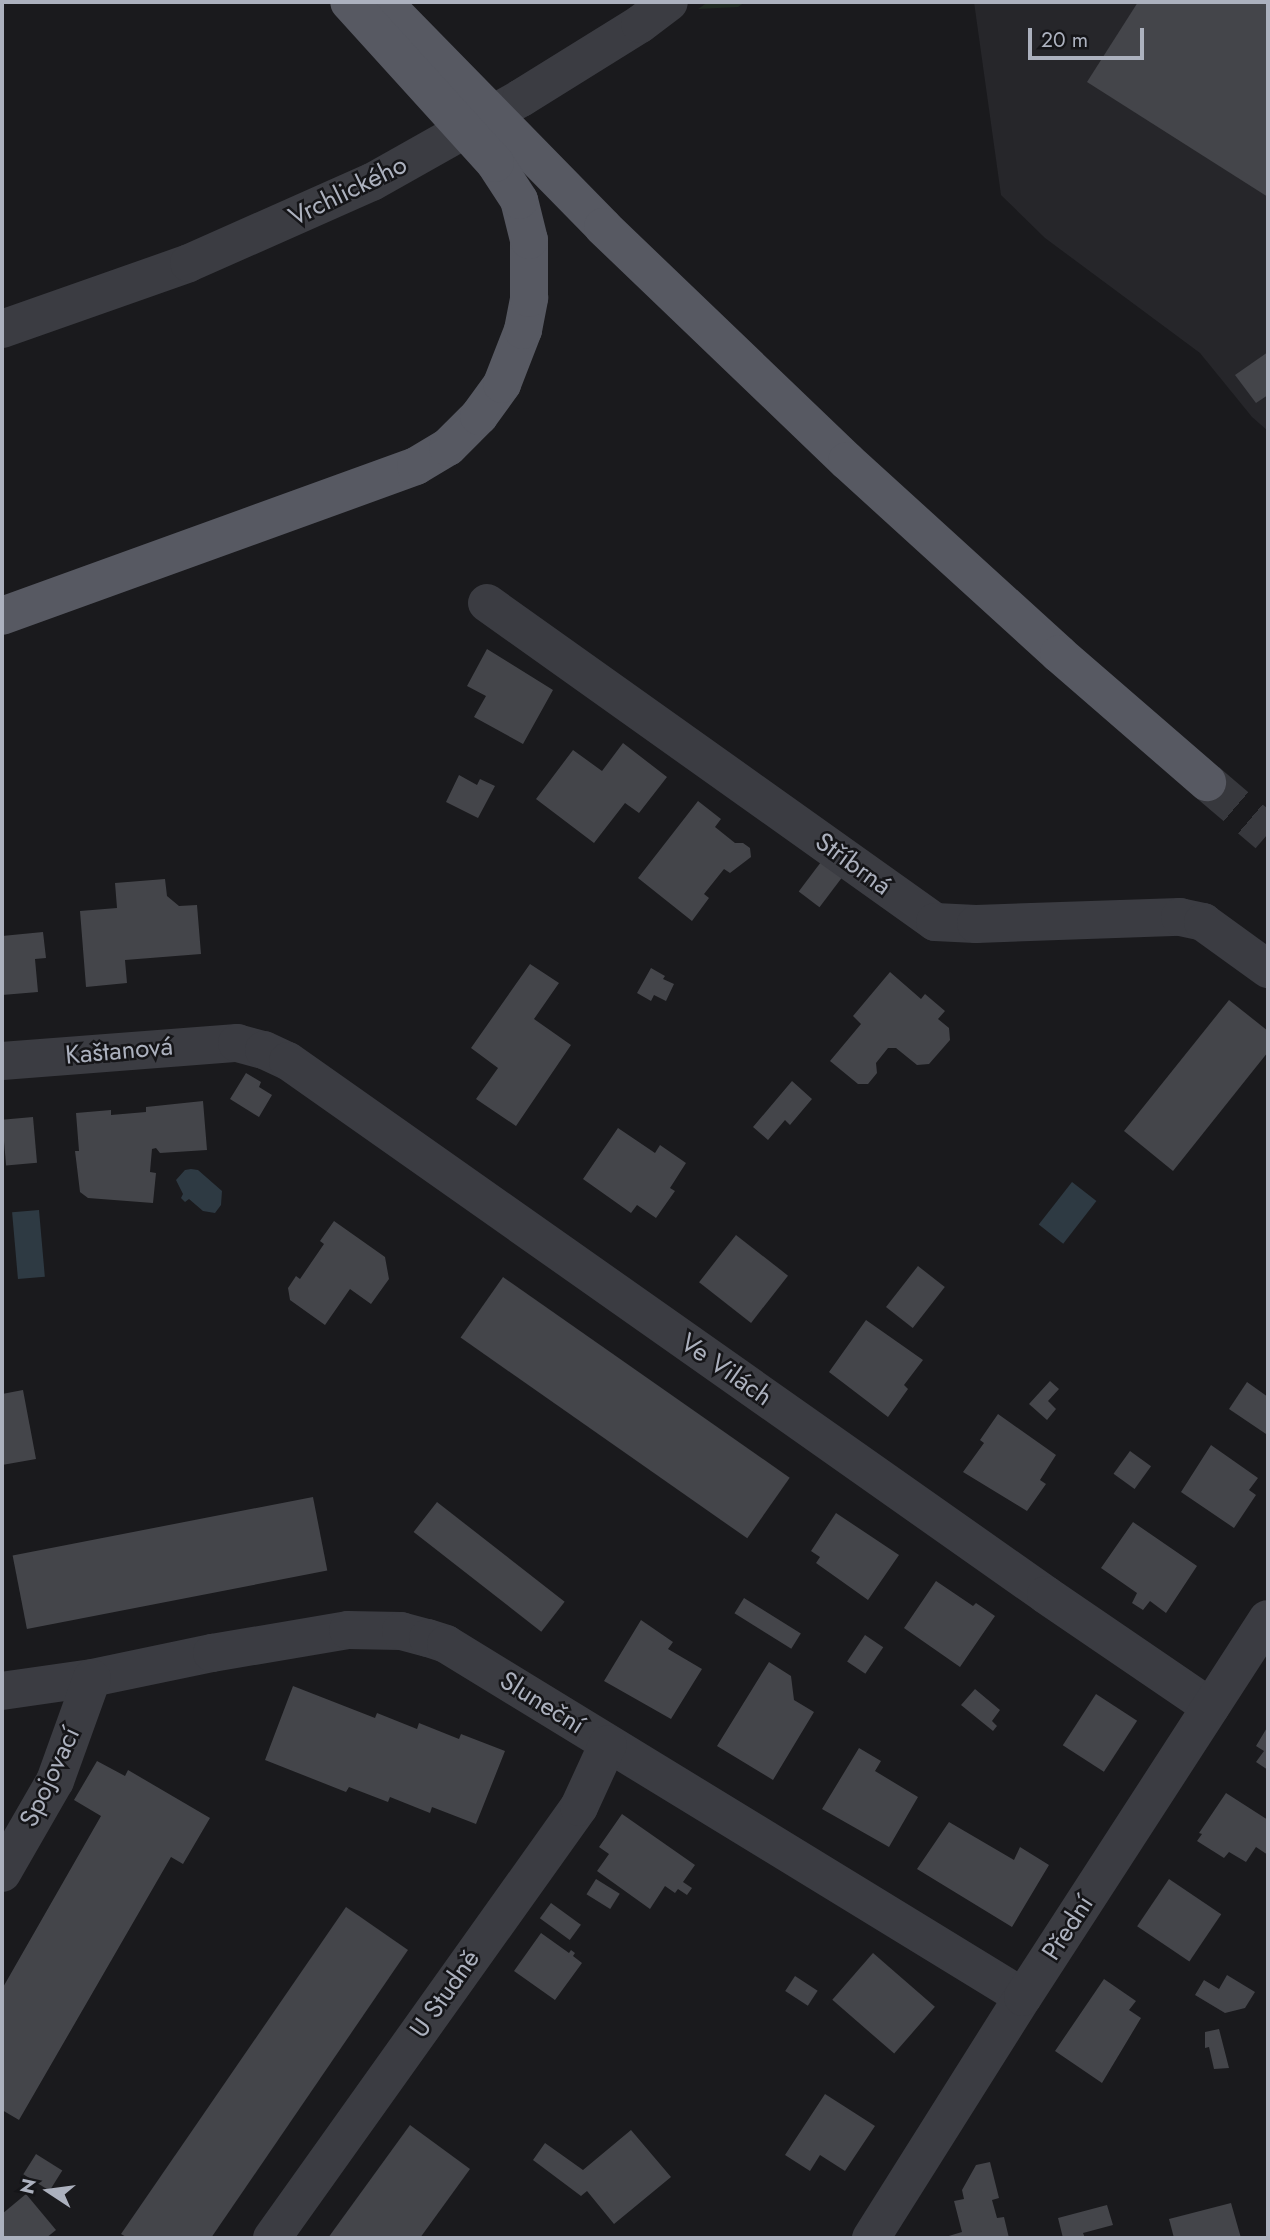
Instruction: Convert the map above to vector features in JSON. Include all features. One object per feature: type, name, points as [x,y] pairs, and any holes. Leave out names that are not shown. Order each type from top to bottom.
[{"type":"main road","points":[[2,616],[416,466],[448,447],[479,416],[502,384],[523,330],[529,298],[529,240],[519,200],[495,163],[349,2]]},
{"type":"main road","points":[[383,2],[612,236],[847,461],[1059,654],[1207,782]]},
{"type":"street","name":"Vrchlického","points":[[2,329],[189,263],[372,182],[521,98],[654,13]]},
{"type":"street","name":"Stříbrná","points":[[487,603],[734,775],[935,922],[976,924],[1180,917],[1203,922],[1268,969]]},
{"type":"street","name":"Kaštanová","points":[[2,1061],[237,1043]]},
{"type":"street","name":"Ve Vilách","points":[[237,1043],[264,1050],[288,1061],[1034,1587],[1210,1707]]},
{"type":"street","name":"Přední","points":[[871,2238],[1023,1997],[1268,1619]]},
{"type":"street","name":"Sluneční","points":[[2,1690],[92,1678],[212,1653],[348,1630],[401,1631],[446,1644],[1023,1997]]},
{"type":"street","name":"Spojovací","points":[[2,1873],[55,1781],[92,1678]]},
{"type":"street","name":"U Studně","points":[[271,2238],[579,1807],[608,1744]]},
{"type":"shaded area","points":[[708,2],[745,2],[738,7],[698,9]]},
{"type":"shaded area","points":[[974,2],[1268,2],[1268,431],[1252,417],[1200,353],[1045,238],[1001,195]]},
{"type":"shaded area","points":[[185,1170],[198,1170],[222,1191],[221,1205],[215,1213],[203,1211],[189,1199],[185,1202],[181,1198],[183,1194],[176,1180]]},
{"type":"shaded area","points":[[1072,1182],[1096,1201],[1063,1244],[1039,1225]]},
{"type":"shaded area","points":[[39,1210],[45,1277],[18,1279],[12,1212]]},
{"type":"building","points":[[1138,2],[1268,2],[1268,197],[1087,82]]},
{"type":"building","points":[[1268,352],[1268,395],[1256,403],[1235,375]]},
{"type":"building","points":[[487,649],[553,690],[523,744],[474,717],[486,696],[467,686]]},
{"type":"building","points":[[623,743],[667,777],[639,813],[625,803],[594,843],[536,799],[573,750],[602,771]]},
{"type":"building","points":[[459,775],[477,785],[480,779],[495,786],[478,818],[446,802]]},
{"type":"building","points":[[698,801],[721,819],[715,827],[735,843],[743,843],[750,848],[751,857],[730,873],[724,869],[704,894],[709,898],[692,921],[638,878]]},
{"type":"building","points":[[821,862],[842,878],[819,907],[799,892]]},
{"type":"building","points":[[165,879],[167,896],[179,906],[197,905],[201,954],[125,960],[127,983],[86,987],[80,911],[117,908],[115,883]]},
{"type":"building","points":[[43,932],[46,958],[35,959],[38,992],[2,995],[2,936]]},
{"type":"building","points":[[530,964],[559,983],[534,1019],[571,1045],[516,1126],[476,1099],[498,1068],[471,1048]]},
{"type":"building","points":[[651,968],[665,976],[663,979],[674,984],[666,1001],[654,995],[651,1001],[637,993]]},
{"type":"building","points":[[890,972],[921,999],[925,994],[945,1011],[938,1019],[949,1028],[950,1040],[929,1064],[917,1065],[896,1048],[888,1048],[876,1063],[877,1073],[868,1084],[858,1084],[830,1061],[861,1024],[853,1016]]},
{"type":"building","points":[[1229,1000],[1268,1031],[1268,1052],[1173,1171],[1124,1131]]},
{"type":"building","points":[[246,1073],[261,1082],[259,1087],[272,1095],[259,1117],[230,1099]]},
{"type":"building","points":[[792,1081],[812,1099],[790,1125],[785,1120],[768,1140],[753,1127]]},
{"type":"building","points":[[203,1101],[207,1150],[160,1153],[156,1148],[152,1149],[150,1172],[156,1173],[153,1203],[88,1198],[80,1192],[75,1151],[79,1151],[76,1113],[111,1110],[111,1115],[146,1112],[146,1107]]},
{"type":"building","points":[[33,1117],[37,1163],[6,1166],[2,1120]]},
{"type":"building","points":[[618,1128],[655,1153],[660,1145],[686,1163],[670,1188],[675,1191],[656,1218],[637,1205],[631,1213],[583,1179]]},
{"type":"building","points":[[334,1221],[385,1257],[389,1279],[371,1304],[350,1289],[325,1325],[290,1300],[288,1288],[296,1276],[300,1279],[324,1244],[320,1241]]},
{"type":"building","points":[[736,1235],[788,1276],[751,1323],[699,1282]]},
{"type":"building","points":[[918,1266],[945,1287],[913,1328],[886,1307]]},
{"type":"building","points":[[503,1277],[790,1478],[747,1538],[461,1338]]},
{"type":"building","points":[[866,1320],[923,1360],[904,1385],[908,1389],[888,1417],[829,1372]]},
{"type":"building","points":[[1050,1381],[1059,1389],[1048,1401],[1056,1409],[1047,1420],[1029,1404]]},
{"type":"building","points":[[1247,1382],[1268,1397],[1266,1434],[1229,1409]]},
{"type":"building","points":[[23,1390],[36,1459],[2,1465],[2,1394]]},
{"type":"building","points":[[998,1414],[1056,1455],[1040,1480],[1046,1484],[1027,1511],[963,1472],[984,1443],[980,1440]]},
{"type":"building","points":[[1211,1445],[1258,1478],[1249,1490],[1256,1495],[1234,1528],[1181,1492]]},
{"type":"building","points":[[1130,1451],[1151,1466],[1135,1489],[1114,1474]]},
{"type":"building","points":[[313,1497],[327,1571],[27,1629],[13,1555]]},
{"type":"building","points":[[437,1502],[565,1602],[541,1632],[414,1532]]},
{"type":"building","points":[[836,1513],[899,1555],[868,1600],[816,1563],[820,1557],[811,1551]]},
{"type":"building","points":[[1133,1522],[1197,1566],[1166,1613],[1150,1601],[1143,1610],[1132,1603],[1137,1593],[1101,1568]]},
{"type":"building","points":[[936,1581],[973,1606],[976,1603],[995,1616],[960,1667],[904,1628]]},
{"type":"building","points":[[744,1598],[801,1634],[791,1649],[734,1613]]},
{"type":"building","points":[[641,1620],[673,1642],[668,1649],[702,1669],[671,1719],[604,1681]]},
{"type":"building","points":[[865,1635],[883,1647],[865,1674],[847,1662]]},
{"type":"building","points":[[769,1662],[791,1676],[794,1700],[814,1712],[773,1780],[717,1746]]},
{"type":"building","points":[[293,1686],[375,1718],[377,1713],[417,1729],[419,1723],[459,1739],[461,1734],[505,1751],[476,1824],[432,1807],[430,1813],[390,1797],[388,1802],[349,1787],[346,1792],[265,1760]]},
{"type":"building","points":[[975,1689],[1000,1710],[992,1721],[997,1726],[993,1731],[961,1705]]},
{"type":"building","points":[[1096,1694],[1137,1721],[1104,1772],[1063,1745]]},
{"type":"building","points":[[1268,1726],[1268,1770],[1256,1762],[1264,1751],[1256,1746]]},
{"type":"building","points":[[859,1748],[881,1761],[875,1771],[918,1797],[889,1847],[822,1809]]},
{"type":"building","points":[[97,1761],[125,1776],[128,1770],[210,1818],[183,1864],[171,1857],[19,2120],[2,2110],[2,1989],[101,1816],[74,1800]]},
{"type":"building","points":[[1226,1793],[1268,1820],[1268,1855],[1256,1847],[1246,1862],[1229,1852],[1224,1858],[1197,1841],[1202,1834],[1199,1833]]},
{"type":"building","points":[[622,1814],[695,1865],[683,1882],[692,1888],[687,1895],[678,1889],[675,1893],[665,1886],[650,1909],[597,1871],[609,1854],[599,1847]]},
{"type":"building","points":[[949,1822],[1014,1860],[1020,1847],[1049,1865],[1012,1927],[917,1869]]},
{"type":"building","points":[[596,1879],[620,1894],[610,1909],[586,1894]]},
{"type":"building","points":[[1169,1879],[1221,1914],[1189,1961],[1137,1926]]},
{"type":"building","points":[[551,1903],[581,1925],[570,1940],[540,1918]]},
{"type":"building","points":[[346,1907],[408,1950],[211,2238],[128,2238],[121,2234]]},
{"type":"building","points":[[541,1933],[569,1953],[571,1950],[575,1953],[573,1956],[582,1963],[555,2000],[514,1971]]},
{"type":"building","points":[[873,1953],[935,2007],[894,2054],[832,2000]]},
{"type":"building","points":[[1227,1975],[1255,1992],[1245,2008],[1225,2013],[1195,1995],[1204,1980],[1219,1989]]},
{"type":"building","points":[[795,1976],[818,1991],[808,2006],[785,1991]]},
{"type":"building","points":[[1104,1979],[1136,2001],[1129,2010],[1141,2018],[1102,2083],[1055,2051]]},
{"type":"building","points":[[1219,2029],[1229,2068],[1214,2069],[1209,2047],[1205,2048],[1205,2032]]},
{"type":"building","points":[[825,2094],[875,2126],[845,2171],[820,2155],[810,2171],[785,2155]]},
{"type":"building","points":[[410,2125],[470,2169],[420,2238],[328,2238]]},
{"type":"building","points":[[631,2130],[671,2177],[614,2224],[587,2191],[581,2196],[533,2160],[545,2143],[583,2170]]},
{"type":"building","points":[[36,2154],[62,2170],[50,2191],[23,2174]]},
{"type":"building","points":[[990,2162],[999,2198],[992,2200],[997,2218],[1004,2217],[1009,2238],[942,2238],[962,2232],[954,2201],[964,2199],[962,2190],[976,2165]]},
{"type":"building","points":[[26,2194],[56,2230],[46,2238],[2,2238],[2,2214]]},
{"type":"building","points":[[1231,2203],[1241,2238],[1174,2238],[1169,2219]]},
{"type":"building","points":[[1107,2205],[1113,2225],[1083,2233],[1085,2238],[1063,2238],[1058,2218]]},
{"type":"tunnel","points":[[1207,782],[1268,834]]}]
